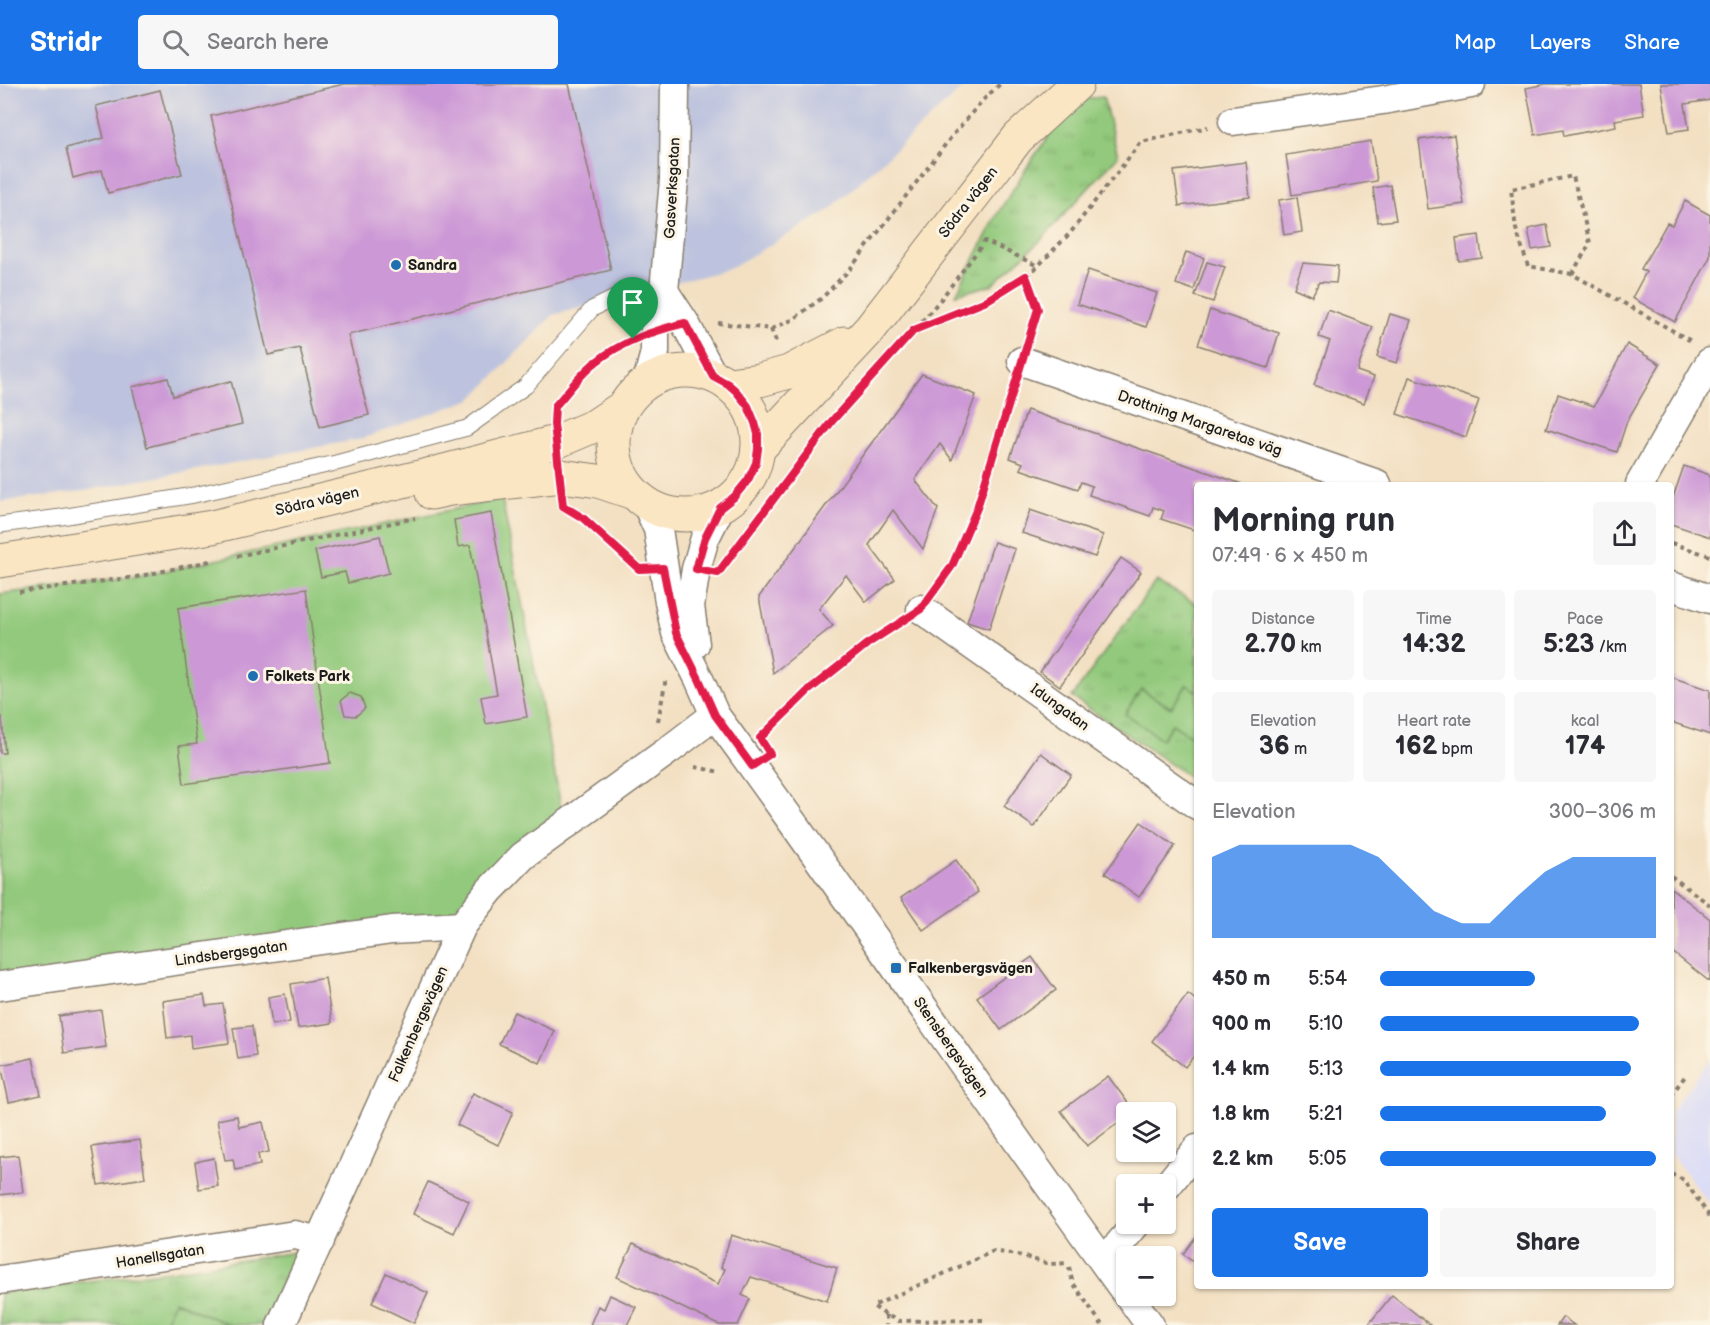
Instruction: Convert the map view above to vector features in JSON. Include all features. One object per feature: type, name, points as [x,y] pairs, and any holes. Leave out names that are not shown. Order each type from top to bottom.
[{"type":"main road","name":"Södra vägen","points":[[758,449],[870,329],[1018,138],[1077,84]]},
{"type":"main road","name":"Södra vägen","points":[[720,380],[760,380],[789,372],[870,329]]},
{"type":"main road","points":[[678,371],[695,371],[720,380],[736,391],[748,406],[758,434],[756,463],[748,480],[734,497],[720,508],[691,516],[661,512],[639,498],[621,476],[613,445],[616,424],[623,407],[635,392],[647,382],[661,375],[678,371]]},
{"type":"main road","name":"Södra vägen","points":[[0,561],[212,526],[440,472],[556,442],[596,425],[623,407]]},
{"type":"main road","name":"Södra vägen","points":[[6,583],[450,489],[561,476],[598,481],[639,498]]},
{"type":"street","name":"Gasverksgatan","points":[[647,382],[655,352],[655,330],[664,291],[675,180],[675,84]]},
{"type":"street","points":[[1233,121],[1383,100],[1471,84]]},
{"type":"street","points":[[664,291],[720,380]]},
{"type":"street","points":[[1641,482],[1705,354]]},
{"type":"street","name":"Drottning Margaretas väg","points":[[1022,361],[1371,482]]},
{"type":"street","name":"Stensbergsvägen","points":[[639,498],[658,529],[676,633],[715,715],[1116,1278]]},
{"type":"street","name":"Stensbergsvägen","points":[[699,679],[690,606],[696,569],[705,538],[720,508]]},
{"type":"street","points":[[1674,587],[1710,599]]},
{"type":"street","name":"Idungatan","points":[[921,609],[1194,804]]},
{"type":"street","name":"Falkenbergsvägen","points":[[281,1325],[462,926],[490,890],[523,856],[715,715]]},
{"type":"street","name":"Lindsbergsgatan","points":[[0,986],[392,930],[462,926]]},
{"type":"street","points":[[1176,1175],[1194,1153]]},
{"type":"street","points":[[1104,1262],[1128,1234]]},
{"type":"street","name":"Hanellsgatan","points":[[0,1280],[296,1235],[320,1241]]},
{"type":"street","name":"Stensbergsvägen","points":[[1136,1306],[1150,1325]]},
{"type":"lane","points":[[0,525],[61,518],[194,495],[336,463],[467,428],[526,386],[592,309],[619,296],[664,291]]},
{"type":"path","points":[[685,323],[723,323],[771,329],[792,320],[822,298],[850,268],[952,136],[1000,84]]},
{"type":"path","points":[[914,330],[984,302],[1026,276],[1071,232],[1141,142],[1233,121]]},
{"type":"path","points":[[1572,274],[1590,243],[1573,176],[1511,189],[1516,229],[1528,266],[1572,274],[1705,354]]},
{"type":"path","points":[[696,569],[718,573],[832,421],[941,299],[985,241],[1038,266]]},
{"type":"path","points":[[752,766],[770,754],[760,738],[809,690],[867,644],[921,609],[952,566],[977,508],[1038,309],[1026,276]]},
{"type":"path","points":[[556,442],[555,406],[595,362],[633,339],[655,330]]},
{"type":"path","points":[[561,476],[563,506],[583,518],[639,569],[663,568]]},
{"type":"path","points":[[227,558],[422,516]]},
{"type":"path","points":[[1674,544],[1710,556]]},
{"type":"path","points":[[6,583],[136,577],[216,560]]},
{"type":"path","points":[[1674,878],[1710,905]]},
{"type":"path","points":[[1674,1091],[1686,1075]]},
{"type":"path","points":[[1674,1175],[1684,1180],[1710,1216]]},
{"type":"path","points":[[983,1320],[899,1321],[873,1306],[994,1251],[1049,1264],[1069,1263]]},
{"type":"path","points":[[886,1315],[886,1325]]},
{"type":"shaded area","points":[[0,84],[967,84],[828,211],[729,269],[553,315],[472,399],[361,439],[83,491],[0,502]]},
{"type":"shaded area","points":[[1710,1059],[1710,1205],[1674,1158],[1674,1107]]},
{"type":"green space","points":[[1103,97],[1118,156],[1039,242],[992,285],[956,294],[998,213],[1074,100]]},
{"type":"green space","points":[[502,499],[565,827],[462,926],[0,986],[0,594],[136,577]]},
{"type":"green space","points":[[1156,581],[1194,602],[1194,690],[1186,685],[1162,739],[1172,723],[1194,738],[1194,780],[1072,697]]},
{"type":"green space","points":[[1187,685],[1194,690],[1194,738],[1172,724],[1162,739],[1125,714],[1141,689],[1171,708]]},
{"type":"green space","points":[[296,1252],[263,1325],[229,1325],[175,1301],[164,1325],[0,1325],[0,1292],[170,1271]]},
{"type":"green space","points":[[174,1301],[229,1325],[164,1325]]},
{"type":"building","points":[[344,84],[569,84],[611,270],[348,335],[369,415],[320,427],[300,348],[268,355],[211,116]]},
{"type":"building","points":[[1546,84],[1639,84],[1644,115],[1615,120],[1616,126],[1564,136],[1563,130],[1535,135],[1526,88]]},
{"type":"building","points":[[1661,84],[1710,84],[1710,100],[1685,104],[1689,129],[1669,132]]},
{"type":"building","points":[[160,90],[182,174],[108,193],[102,170],[73,178],[66,148],[104,138],[96,106]]},
{"type":"building","points":[[1454,135],[1464,204],[1428,209],[1419,140]]},
{"type":"building","points":[[1371,141],[1377,181],[1292,195],[1286,155]]},
{"type":"building","points":[[1246,162],[1250,197],[1179,206],[1174,171]]},
{"type":"building","points":[[1390,185],[1396,220],[1378,222],[1373,188]]},
{"type":"building","points":[[1297,197],[1302,232],[1284,235],[1279,200]]},
{"type":"building","points":[[1685,201],[1710,215],[1710,257],[1675,322],[1632,298],[1646,272],[1641,269],[1667,223],[1672,225]]},
{"type":"building","points":[[1547,225],[1551,247],[1532,250],[1528,229]]},
{"type":"building","points":[[1479,235],[1482,258],[1459,261],[1456,238]]},
{"type":"building","points":[[1186,252],[1204,258],[1194,290],[1176,284]]},
{"type":"building","points":[[1207,262],[1225,267],[1213,302],[1195,296]]},
{"type":"building","points":[[1303,263],[1338,266],[1336,283],[1319,282],[1312,296],[1294,288]]},
{"type":"building","points":[[1088,270],[1157,293],[1146,327],[1077,304]]},
{"type":"building","points":[[1210,310],[1279,333],[1268,368],[1198,345]]},
{"type":"building","points":[[1328,310],[1373,327],[1357,371],[1374,377],[1364,403],[1314,385],[1330,341],[1319,337]]},
{"type":"building","points":[[1390,314],[1411,320],[1397,363],[1377,357]]},
{"type":"building","points":[[1627,344],[1660,364],[1627,421],[1617,452],[1546,429],[1558,394],[1594,406]]},
{"type":"building","points":[[922,374],[976,395],[952,460],[940,444],[915,480],[938,509],[923,549],[893,510],[869,545],[895,579],[866,602],[846,575],[819,609],[833,626],[773,673],[759,597]]},
{"type":"building","points":[[1409,377],[1479,400],[1466,437],[1397,414]]},
{"type":"building","points":[[168,378],[173,396],[231,381],[242,424],[147,447],[132,387]]},
{"type":"building","points":[[1027,410],[1236,482],[1194,482],[1194,530],[1161,519],[1164,511],[1153,507],[1150,516],[1089,495],[1092,486],[1081,482],[1078,489],[1020,469],[1023,463],[1010,458]]},
{"type":"building","points":[[1684,466],[1710,475],[1710,537],[1674,525],[1674,494]]},
{"type":"building","points":[[1030,510],[1103,535],[1095,557],[1022,533]]},
{"type":"building","points":[[491,513],[527,717],[486,724],[481,697],[497,694],[470,545],[458,547],[454,520]]},
{"type":"building","points":[[380,536],[389,573],[348,583],[345,572],[321,577],[315,551]]},
{"type":"building","points":[[994,542],[1015,549],[989,629],[967,622]]},
{"type":"building","points":[[1121,558],[1141,572],[1060,686],[1040,672]]},
{"type":"building","name":"Folkets Park","points":[[306,589],[330,763],[184,784],[179,746],[197,744],[178,608]]},
{"type":"building","points":[[1674,678],[1710,690],[1710,735],[1674,723]]},
{"type":"building","points":[[350,693],[361,697],[365,708],[356,716],[345,715],[341,700]]},
{"type":"building","points":[[0,717],[2,717],[5,753],[0,753]]},
{"type":"building","points":[[1041,753],[1071,775],[1034,827],[1004,806]]},
{"type":"building","points":[[1141,822],[1175,846],[1139,897],[1105,873]]},
{"type":"building","points":[[956,860],[978,892],[923,930],[901,898]]},
{"type":"building","points":[[1674,890],[1710,919],[1710,982],[1674,953]]},
{"type":"building","points":[[1032,957],[1056,990],[1001,1030],[977,997]]},
{"type":"building","points":[[325,978],[332,1023],[298,1028],[291,984]]},
{"type":"building","points":[[285,994],[290,1022],[272,1025],[268,997]]},
{"type":"building","points":[[1188,994],[1194,999],[1194,1056],[1185,1067],[1152,1041]]},
{"type":"building","points":[[204,995],[206,1006],[223,1004],[229,1043],[191,1048],[190,1035],[167,1038],[163,1001]]},
{"type":"building","points":[[101,1010],[106,1047],[64,1053],[59,1016]]},
{"type":"building","points":[[514,1012],[555,1031],[540,1063],[499,1044]]},
{"type":"building","points":[[252,1026],[256,1056],[238,1059],[233,1028]]},
{"type":"building","points":[[33,1058],[41,1095],[9,1102],[1,1065]]},
{"type":"building","points":[[1108,1076],[1127,1102],[1116,1102],[1116,1124],[1087,1146],[1061,1111]]},
{"type":"building","points":[[473,1093],[513,1112],[498,1145],[457,1125]]},
{"type":"building","points":[[237,1116],[239,1127],[263,1122],[269,1152],[258,1154],[260,1165],[235,1170],[233,1159],[225,1160],[217,1120]]},
{"type":"building","points":[[140,1140],[145,1178],[98,1185],[92,1147]]},
{"type":"building","points":[[18,1155],[23,1192],[0,1195],[0,1157]]},
{"type":"building","points":[[214,1158],[218,1186],[199,1189],[195,1162]]},
{"type":"building","points":[[428,1182],[469,1201],[454,1233],[413,1214]]},
{"type":"building","points":[[731,1235],[837,1268],[827,1301],[751,1277],[742,1295],[750,1299],[738,1325],[719,1325],[617,1277],[633,1244],[718,1284],[725,1269],[721,1267]]},
{"type":"building","points":[[1194,1239],[1194,1263],[1183,1254]]},
{"type":"building","points":[[386,1273],[428,1293],[414,1323],[372,1303]]},
{"type":"building","points":[[610,1295],[636,1307],[627,1325],[590,1325],[598,1306],[604,1309]]},
{"type":"building","points":[[1392,1295],[1430,1325],[1368,1325]]},
{"type":"building","points":[[1563,1317],[1574,1325],[1557,1325]]},
{"type":"place","name":"Sandra","points":[[396,265]]},
{"type":"place","name":"Folkets Park","points":[[253,676]]},
{"type":"place","name":"Falkenbergsvägen","points":[[896,968]]},
{"type":"route","points":[[1026,276],[1038,309],[977,508],[952,566],[921,609],[867,644],[809,690],[760,738],[770,754],[752,766],[715,715],[676,633],[663,568],[639,569],[583,518],[563,506],[554,424],[555,406],[595,362],[633,339],[655,330],[685,323],[713,376],[736,391],[748,406],[755,423],[758,434],[756,463],[748,480],[734,497],[720,508],[705,538],[696,569],[718,573],[832,421],[914,330],[984,302],[1026,276]]}]
